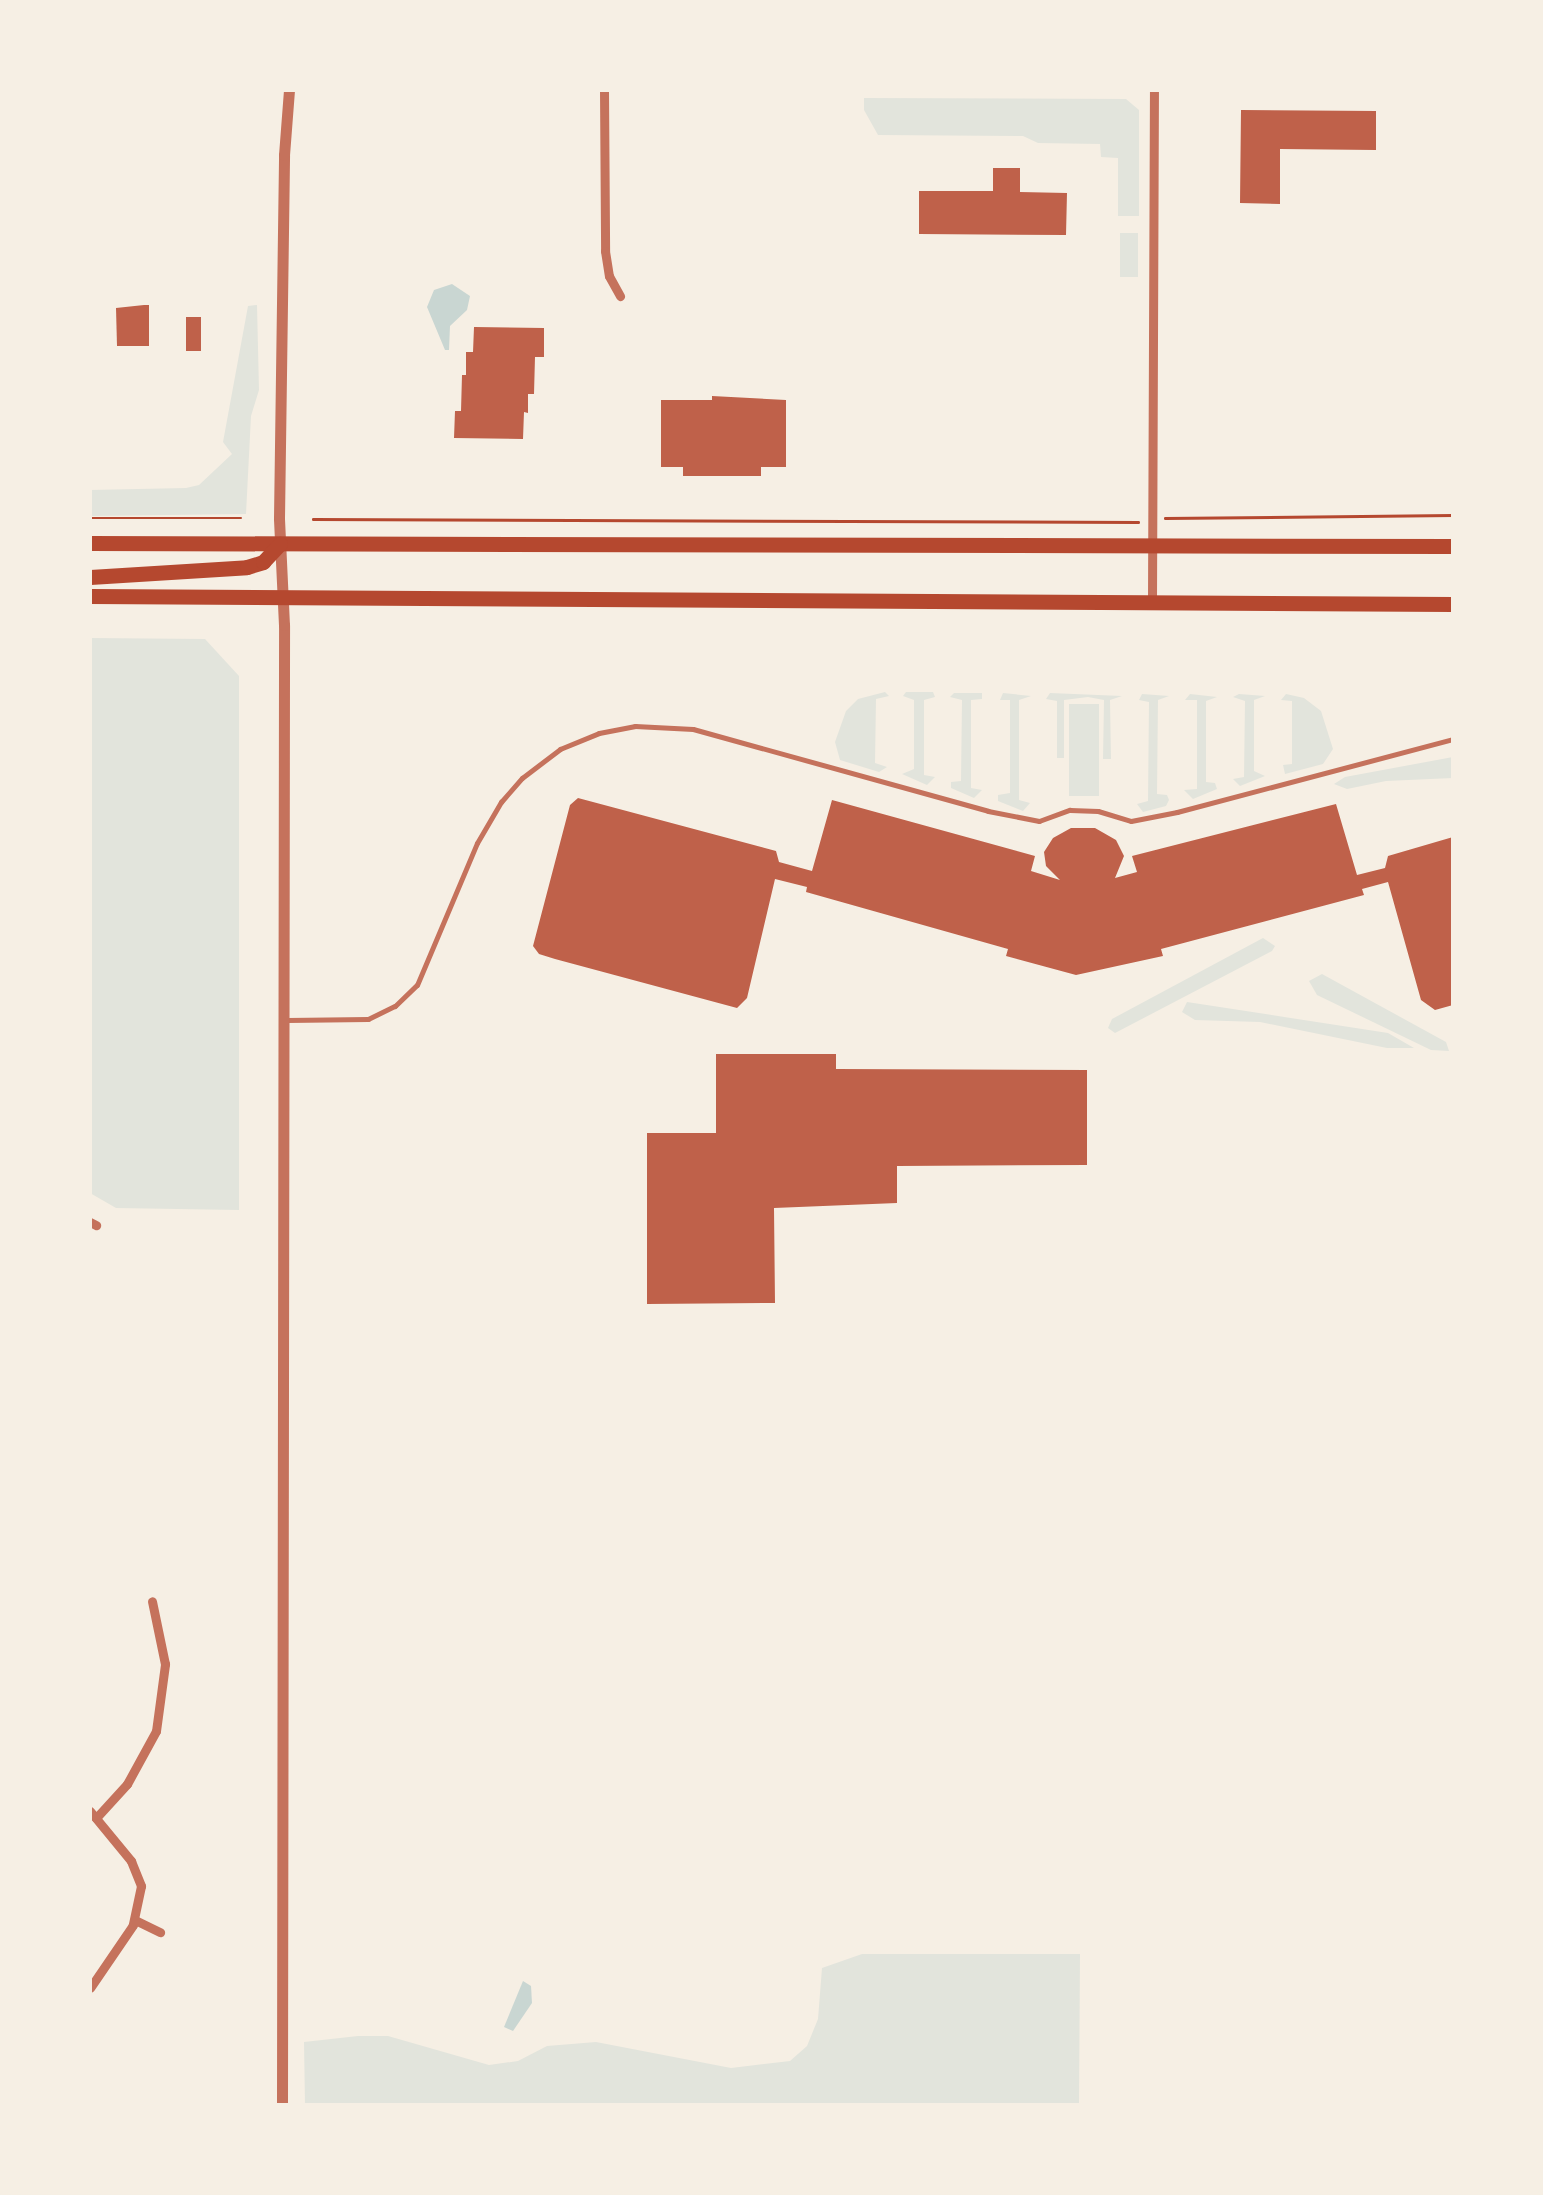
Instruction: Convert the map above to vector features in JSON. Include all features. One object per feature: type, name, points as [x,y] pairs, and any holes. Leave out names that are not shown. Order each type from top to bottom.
[{"type":"main road","points":[[90,544],[1153,542],[1453,546]]},
{"type":"main road","points":[[90,576],[247,566],[263,562],[280,544]]},
{"type":"main road","points":[[90,596],[1453,604]]},
{"type":"street","points":[[282,2105],[284,598],[280,544],[284,155],[289,90]]},
{"type":"street","points":[[604,90],[604,251],[609,276],[620,296]]},
{"type":"street","points":[[1152,600],[1154,90]]},
{"type":"street","points":[[90,1988],[135,1920],[141,1903],[136,1870],[93,1814],[126,1784],[156,1731],[165,1664],[152,1601]]},
{"type":"street","points":[[135,1920],[160,1932]]},
{"type":"lane","points":[[284,1020],[368,1019],[395,1006],[417,985],[477,843],[500,802],[522,778],[560,748],[599,733],[635,726],[693,729],[1038,821],[1070,810],[1098,811],[1130,821],[1177,812],[1453,739]]},
{"type":"path","points":[[313,519],[1152,522],[1173,514],[1453,515]]},
{"type":"path","points":[[90,518],[241,518]]},
{"type":"shaded area","points":[[864,98],[1126,99],[1139,110],[1139,216],[1118,216],[1118,158],[1101,157],[1100,144],[1038,143],[1023,136],[878,135],[864,110]]},
{"type":"shaded area","points":[[1120,233],[1138,233],[1138,277],[1120,277]]},
{"type":"shaded area","points":[[452,284],[470,296],[467,310],[450,326],[449,350],[445,350],[427,307],[434,290]]},
{"type":"shaded area","points":[[257,305],[259,390],[251,416],[246,514],[90,516],[90,490],[199,485],[232,454],[223,442],[248,306]]},
{"type":"shaded area","points":[[90,638],[205,639],[239,676],[239,1210],[116,1208],[90,1193]]},
{"type":"shaded area","points":[[885,692],[889,696],[876,699],[875,763],[887,767],[879,772],[840,760],[835,742],[846,711],[858,699]]},
{"type":"shaded area","points":[[906,692],[933,692],[935,697],[924,700],[924,775],[935,777],[927,785],[902,774],[914,769],[914,700],[903,696]]},
{"type":"shaded area","points":[[954,693],[982,693],[982,699],[971,700],[971,788],[982,790],[974,798],[951,788],[951,782],[961,781],[962,700],[950,697]]},
{"type":"shaded area","points":[[1003,693],[1031,696],[1019,700],[1019,800],[1030,803],[1023,811],[998,801],[998,795],[1010,793],[1010,700],[1000,700]]},
{"type":"shaded area","points":[[1050,693],[1122,696],[1110,700],[1111,759],[1103,759],[1104,700],[1088,697],[1064,700],[1064,758],[1057,758],[1057,701],[1046,699]]},
{"type":"shaded area","points":[[1142,694],[1169,696],[1158,700],[1157,794],[1167,795],[1169,800],[1166,806],[1143,812],[1137,804],[1148,801],[1149,702],[1139,700]]},
{"type":"shaded area","points":[[1190,694],[1217,697],[1206,701],[1206,782],[1215,783],[1217,789],[1193,799],[1184,790],[1197,789],[1197,700],[1185,700]]},
{"type":"shaded area","points":[[1286,694],[1304,698],[1321,711],[1333,749],[1323,764],[1285,774],[1283,765],[1292,764],[1292,701],[1281,700]]},
{"type":"shaded area","points":[[1265,696],[1254,700],[1254,771],[1265,776],[1240,786],[1233,779],[1244,777],[1245,701],[1233,697]]},
{"type":"shaded area","points":[[1069,704],[1099,704],[1099,796],[1069,796]]},
{"type":"shaded area","points":[[1453,757],[1453,778],[1386,781],[1347,789],[1334,784],[1345,777]]},
{"type":"shaded area","points":[[1263,938],[1275,946],[1272,951],[1115,1033],[1108,1028],[1112,1019]]},
{"type":"shaded area","points":[[1322,974],[1446,1042],[1449,1051],[1431,1050],[1317,995],[1309,981]]},
{"type":"shaded area","points":[[1187,1002],[1388,1033],[1414,1048],[1387,1048],[1260,1022],[1195,1020],[1182,1012]]},
{"type":"shaded area","points":[[862,1954],[1080,1954],[1079,2105],[305,2105],[304,2042],[358,2036],[388,2036],[489,2065],[518,2061],[547,2046],[596,2042],[731,2068],[790,2061],[807,2046],[818,2019],[822,1968]]},
{"type":"shaded area","points":[[523,1981],[531,1986],[532,2003],[513,2031],[504,2027]]},
{"type":"building","points":[[1241,110],[1376,111],[1376,150],[1280,149],[1280,204],[1240,203]]},
{"type":"building","points":[[993,168],[1020,168],[1020,192],[1067,193],[1066,235],[919,234],[919,191],[993,191]]},
{"type":"building","points":[[149,305],[149,346],[117,346],[116,308]]},
{"type":"building","points":[[186,317],[201,317],[201,351],[186,351]]},
{"type":"building","points":[[474,327],[544,328],[544,357],[535,357],[534,394],[528,394],[523,439],[454,438],[455,411],[461,411],[462,375],[466,375],[466,352],[473,352]]},
{"type":"building","points":[[712,396],[786,400],[786,467],[761,467],[761,476],[683,476],[683,467],[661,467],[661,400],[712,400]]},
{"type":"building","points":[[578,798],[776,851],[779,862],[812,871],[832,800],[1035,856],[1031,871],[1060,880],[1046,866],[1044,852],[1053,838],[1071,828],[1095,828],[1116,840],[1124,856],[1115,878],[1137,872],[1132,856],[1336,804],[1357,875],[1385,868],[1388,856],[1453,837],[1453,1005],[1435,1010],[1421,1000],[1388,882],[1362,889],[1364,895],[1161,949],[1163,956],[1076,975],[1006,956],[1008,949],[806,892],[807,887],[775,879],[747,998],[737,1008],[539,954],[533,946],[570,805]]},
{"type":"building","points":[[716,1054],[836,1054],[836,1069],[1087,1070],[1087,1165],[897,1166],[897,1203],[774,1208],[775,1303],[647,1304],[647,1133],[716,1133]]}]
